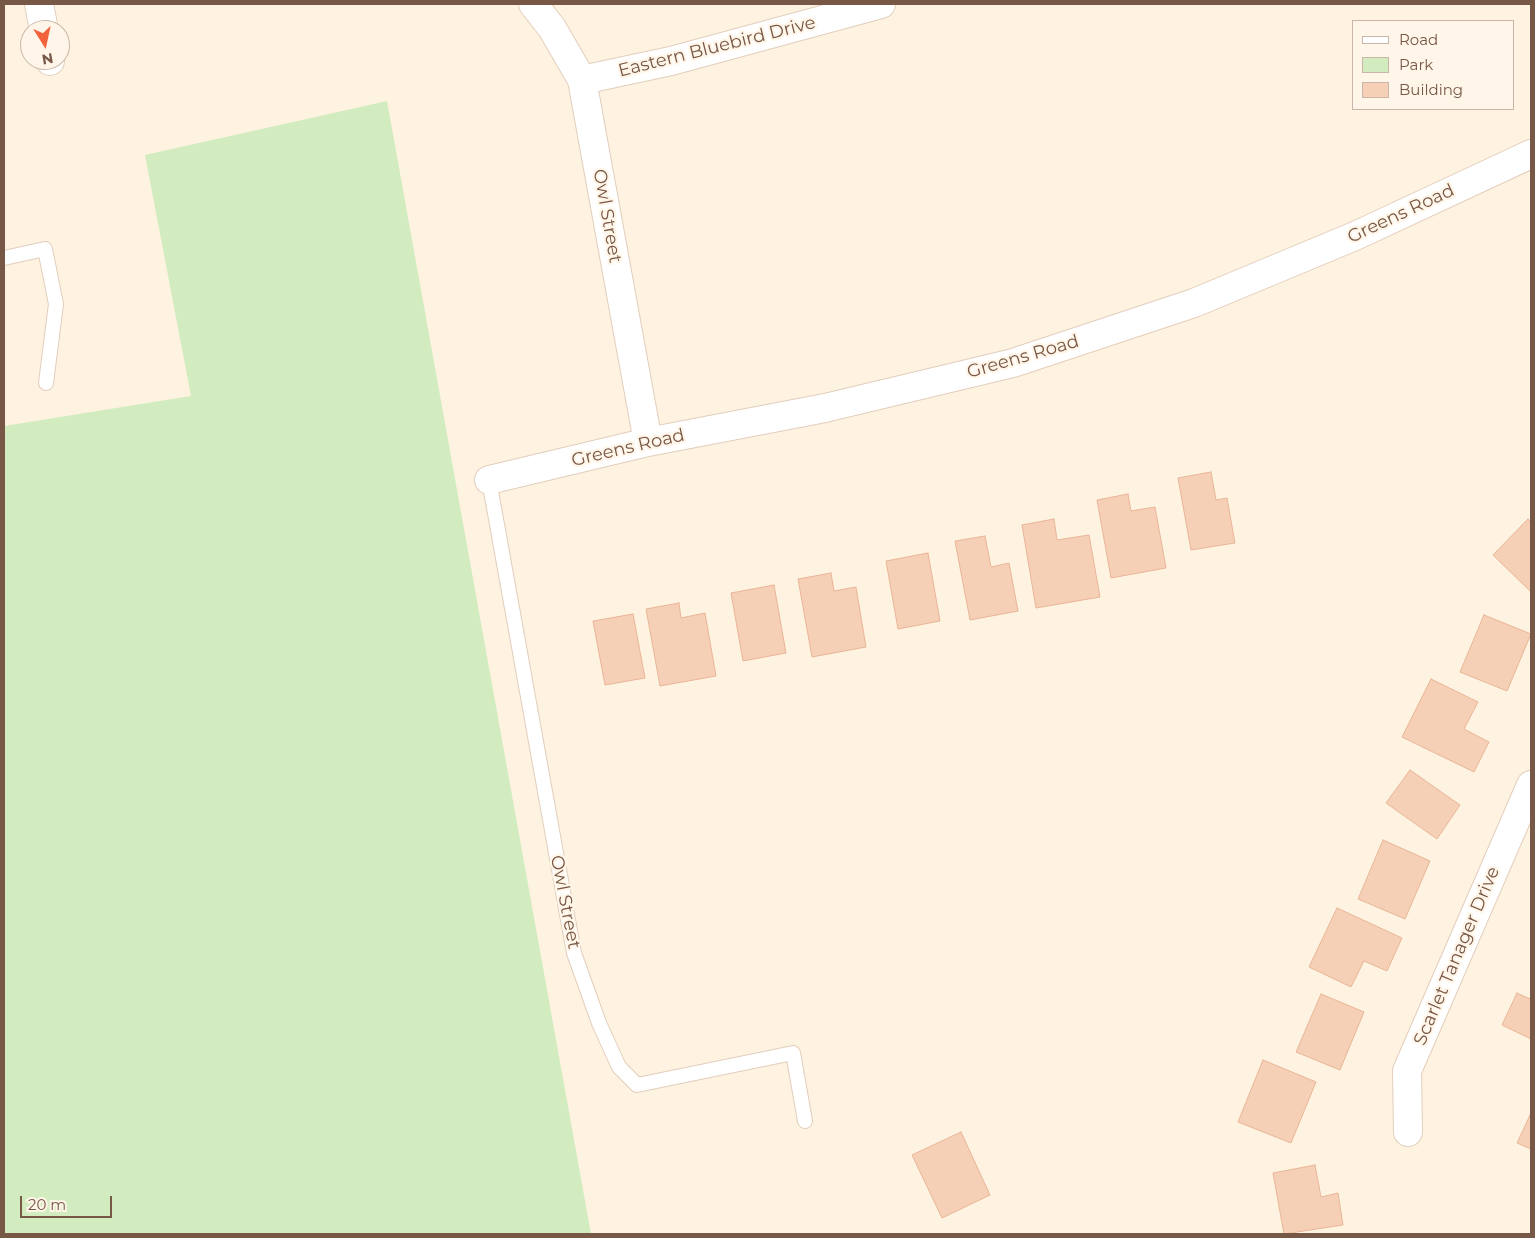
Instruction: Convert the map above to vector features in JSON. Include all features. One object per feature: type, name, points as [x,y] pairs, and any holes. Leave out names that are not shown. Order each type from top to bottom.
[{"type":"street","points":[[39,4],[42,20]]},
{"type":"street","name":"Owl Street","points":[[533,4],[552,28],[582,80],[648,442]]},
{"type":"street","name":"Eastern Bluebird Drive","points":[[582,80],[671,61],[808,14],[881,4]]},
{"type":"street","name":"Greens Road","points":[[489,480],[648,442],[825,408],[1013,363],[1194,303],[1355,236],[1531,154]]},
{"type":"street","name":"Scarlet Tanager Drive","points":[[1408,1132],[1408,1071],[1531,784]]},
{"type":"lane","points":[[4,258],[45,249],[56,304],[46,383]]},
{"type":"lane","name":"Owl Street","points":[[489,480],[574,953],[599,1023],[619,1066],[637,1085],[793,1053],[804,1121]]},
{"type":"green space","points":[[387,101],[591,1234],[4,1234],[4,426],[191,396],[145,155]]},
{"type":"building","points":[[1211,472],[1216,500],[1227,498],[1235,543],[1191,550],[1178,478]]},
{"type":"building","points":[[1128,494],[1131,511],[1155,507],[1166,568],[1111,578],[1097,500]]},
{"type":"building","points":[[1054,519],[1057,540],[1089,535],[1100,597],[1036,608],[1022,525]]},
{"type":"building","points":[[1528,519],[1531,522],[1531,592],[1493,555]]},
{"type":"building","points":[[985,536],[991,567],[1009,563],[1018,611],[970,620],[955,541]]},
{"type":"building","points":[[928,553],[940,621],[898,629],[886,561]]},
{"type":"building","points":[[831,573],[834,591],[856,587],[866,647],[812,657],[798,579]]},
{"type":"building","points":[[774,585],[786,653],[743,661],[731,593]]},
{"type":"building","points":[[679,603],[681,618],[705,613],[716,676],[660,686],[646,609]]},
{"type":"building","points":[[633,614],[645,678],[605,685],[593,621]]},
{"type":"building","points":[[1484,615],[1531,634],[1507,691],[1460,672]]},
{"type":"building","points":[[1431,679],[1478,702],[1464,729],[1489,742],[1474,772],[1402,737]]},
{"type":"building","points":[[1410,770],[1460,805],[1437,839],[1386,803]]},
{"type":"building","points":[[1383,840],[1430,861],[1405,919],[1358,899]]},
{"type":"building","points":[[1337,908],[1402,938],[1387,971],[1364,961],[1351,987],[1309,967]]},
{"type":"building","points":[[1517,993],[1530,999],[1531,995],[1531,1039],[1502,1025]]},
{"type":"building","points":[[1321,994],[1364,1012],[1340,1070],[1296,1052]]},
{"type":"building","points":[[1263,1060],[1316,1082],[1291,1143],[1238,1122]]},
{"type":"building","points":[[1531,1113],[1531,1149],[1517,1143]]},
{"type":"building","points":[[961,1132],[990,1195],[942,1218],[912,1155]]},
{"type":"building","points":[[1315,1165],[1321,1197],[1338,1193],[1343,1225],[1284,1234],[1273,1173]]}]
